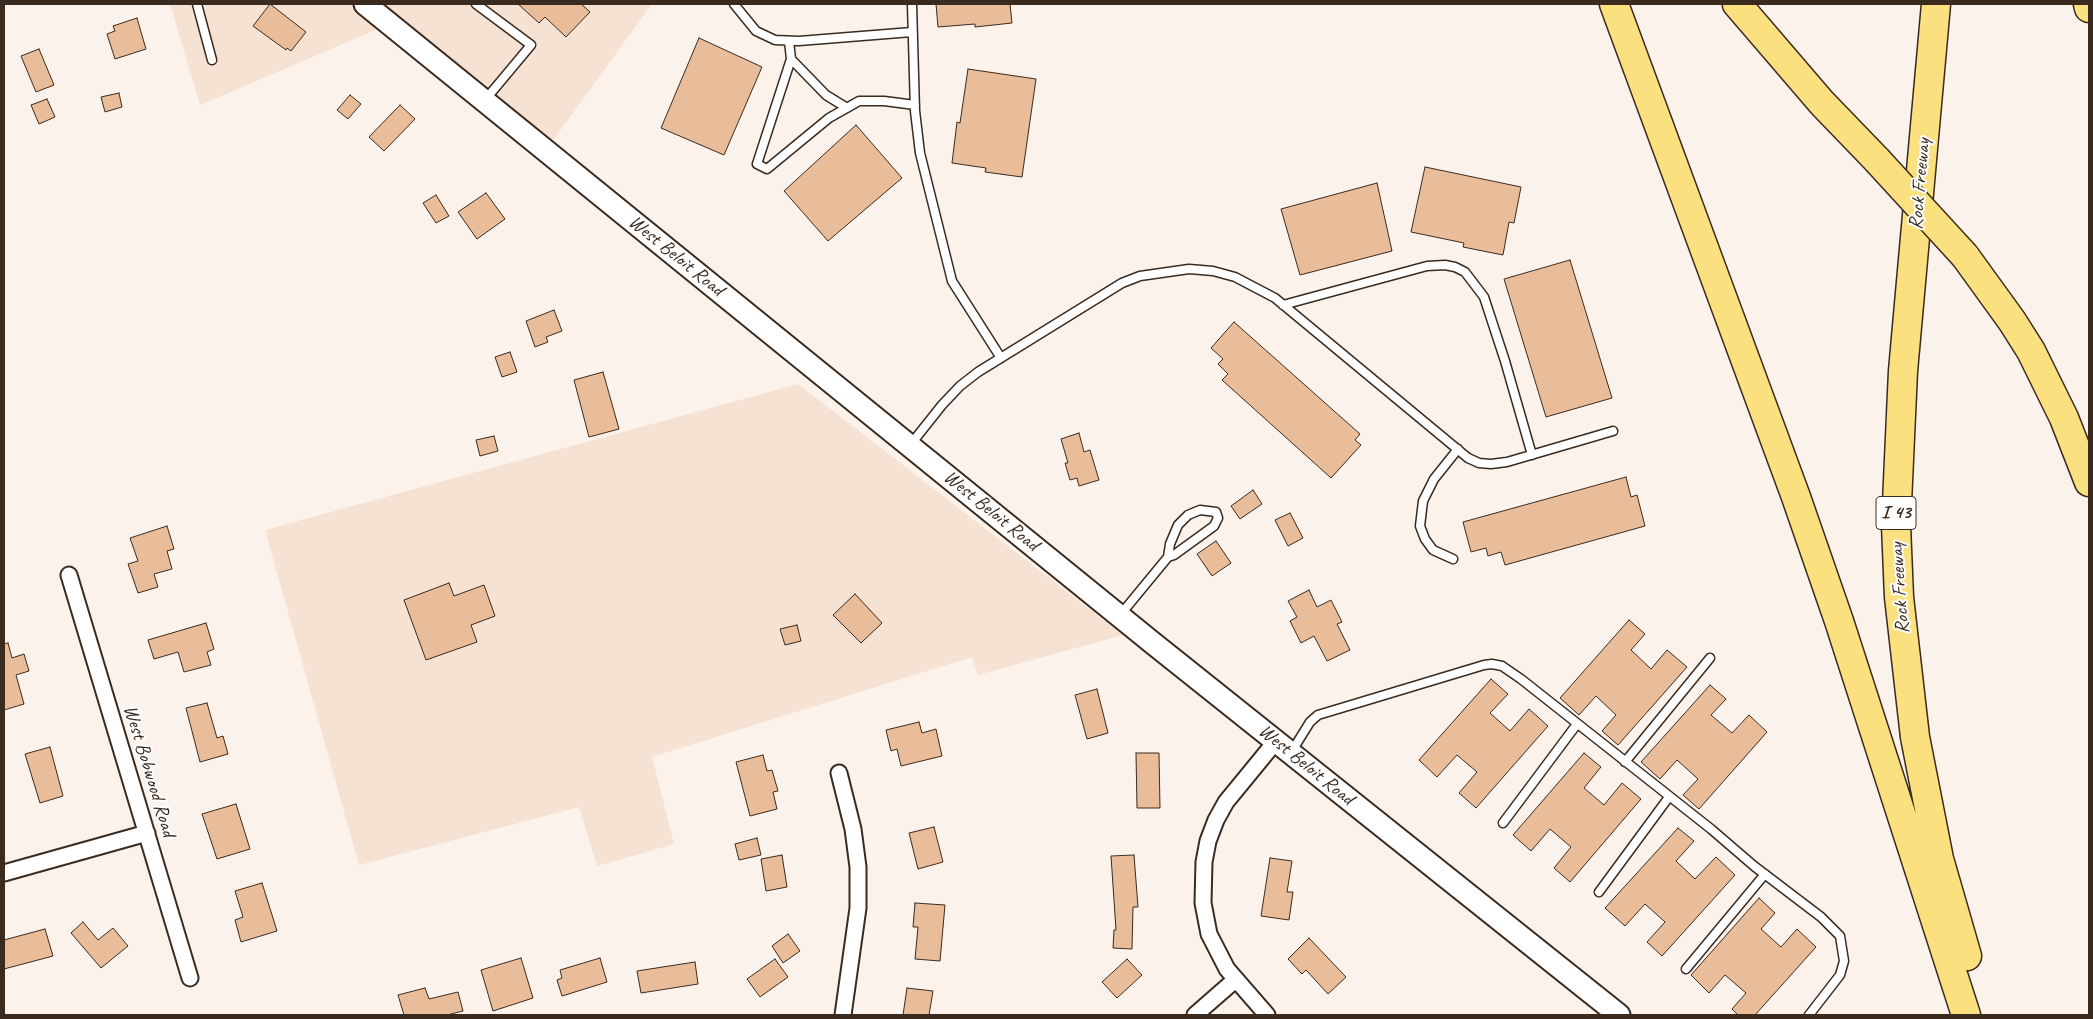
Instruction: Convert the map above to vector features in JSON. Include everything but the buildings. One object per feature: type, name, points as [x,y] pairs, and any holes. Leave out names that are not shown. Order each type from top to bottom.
[{"type":"highway","points":[[1614,4],[1789,478],[1839,621],[1966,1015]]},
{"type":"highway","points":[[1737,4],[1822,103],[1965,256],[2012,321],[2031,351],[2064,418],[2089,482]]},
{"type":"highway","name":"Rock Freeway","points":[[1936,4],[1900,417],[1896,525],[1899,597],[1906,676],[1925,790],[1940,859],[1984,1015]]},
{"type":"highway","points":[[2088,4],[2089,8]]},
{"type":"main road","name":"West Beloit Road","points":[[365,4],[1119,615],[1619,1015]]},
{"type":"street","name":"West Bobwood Road","points":[[69,575],[190,978]]},
{"type":"street","points":[[1267,1015],[1227,969],[1209,934],[1203,903],[1204,862],[1208,841],[1216,820],[1226,802],[1284,747]]},
{"type":"street","points":[[839,773],[853,829],[858,867],[858,908],[843,1015]]},
{"type":"street","points":[[4,873],[147,833]]},
{"type":"street","points":[[1195,1015],[1235,980]]},
{"type":"lane","points":[[197,4],[212,60]]},
{"type":"lane","points":[[476,4],[531,45],[484,100]]},
{"type":"lane","points":[[734,4],[756,31],[775,40],[789,41],[912,32]]},
{"type":"lane","points":[[912,4],[915,105],[920,153],[952,281],[1001,358]]},
{"type":"lane","points":[[789,41],[791,59],[756,164],[767,170],[829,118],[859,101],[884,101],[915,105]]},
{"type":"lane","points":[[791,59],[826,95],[848,108]]},
{"type":"lane","points":[[1283,305],[1427,266],[1456,266],[1465,272],[1484,298],[1505,361],[1532,455]]},
{"type":"lane","points":[[910,446],[942,405],[960,386],[1001,358],[1106,292],[1140,276],[1188,268],[1213,271],[1236,277],[1274,298],[1458,449],[1474,460],[1491,464],[1532,455],[1613,431]]},
{"type":"lane","points":[[1453,559],[1433,550],[1425,539],[1420,526],[1423,501],[1434,479],[1458,449]]},
{"type":"lane","points":[[1119,615],[1168,557],[1170,544],[1178,525],[1188,515],[1200,510],[1216,512],[1218,518],[1214,526],[1174,556],[1168,557]]},
{"type":"lane","points":[[1625,762],[1710,658]]},
{"type":"lane","points":[[1284,747],[1299,738],[1310,722],[1318,715],[1484,665],[1492,664],[1508,670],[1765,874],[1821,916],[1840,936],[1844,961],[1840,975],[1809,1015]]},
{"type":"lane","points":[[1503,823],[1577,724]]},
{"type":"lane","points":[[1599,892],[1669,797]]},
{"type":"lane","points":[[1686,969],[1765,874]]},
{"type":"shaded area","points":[[170,4],[652,4],[546,150],[390,24],[200,105]]},
{"type":"shaded area","points":[[798,384],[1123,635],[978,675],[972,657],[652,757],[674,844],[597,866],[579,807],[359,865],[265,530]]}]
